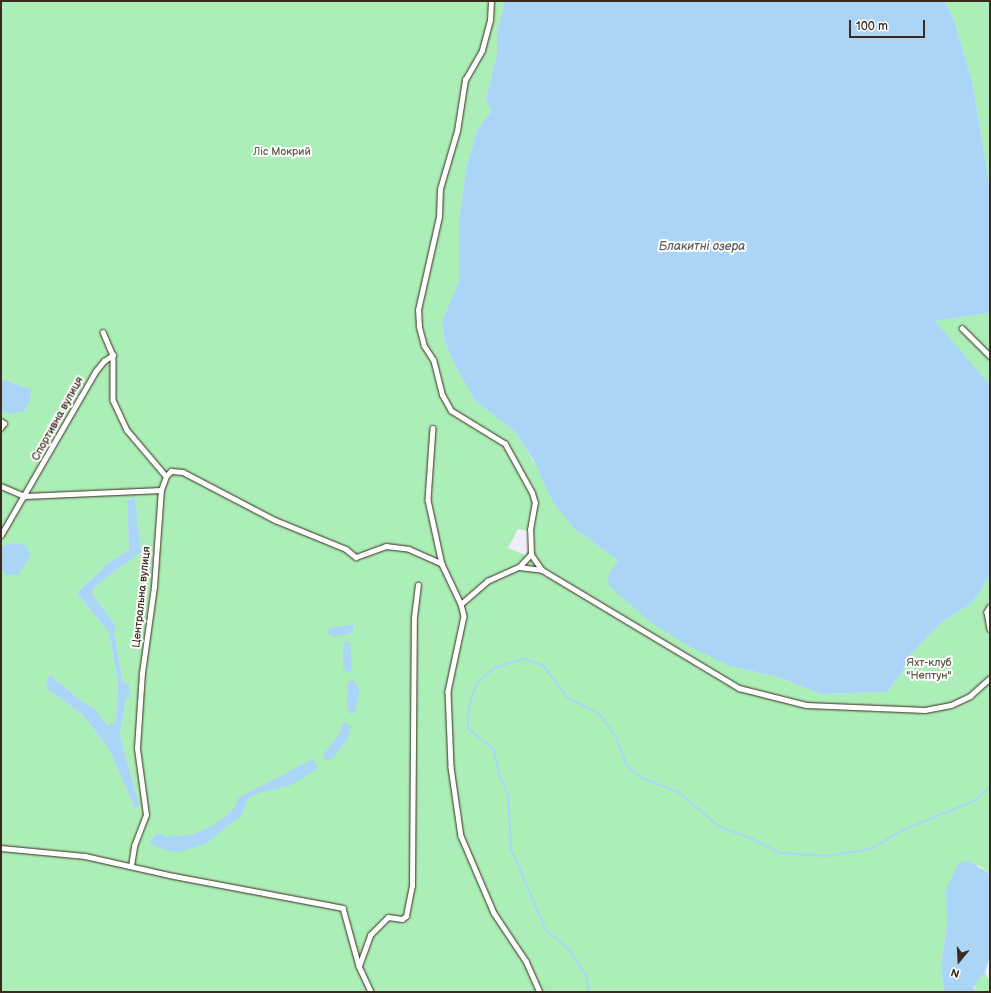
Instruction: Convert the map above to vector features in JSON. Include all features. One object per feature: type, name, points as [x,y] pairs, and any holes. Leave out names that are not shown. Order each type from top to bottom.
[{"type":"street","points":[[491,1],[490,20],[482,50],[465,80],[457,132],[440,189],[439,217],[418,310],[419,327],[424,346],[433,360],[442,395],[451,411],[505,444],[532,493],[535,503],[530,530],[531,554],[542,570]]},
{"type":"street","points":[[962,328],[990,356]]},
{"type":"street","points":[[103,332],[113,355],[113,400],[127,430],[166,476],[171,471],[183,472],[275,520],[346,549],[356,557],[386,546],[409,549],[442,564]]},
{"type":"street","name":"Спортивна вулиця","points":[[1,535],[25,496],[95,372],[113,355]]},
{"type":"street","points":[[1,421],[4,422],[1,428]]},
{"type":"street","points":[[433,428],[428,500],[442,564],[462,604],[464,616],[462,633],[448,691],[451,767],[461,836],[494,913],[526,961],[540,992]]},
{"type":"street","name":"Центральна вулиця","points":[[131,866],[134,846],[146,815],[137,748],[142,673],[154,587],[161,490],[166,476]]},
{"type":"street","points":[[1,486],[25,496],[161,490]]},
{"type":"street","points":[[462,604],[487,582],[519,567],[531,554]]},
{"type":"street","points":[[519,567],[542,570],[721,678],[752,692],[830,708],[925,710],[951,705],[970,696],[990,678]]},
{"type":"street","points":[[359,966],[370,935],[388,917],[402,919],[406,916],[412,886],[414,617],[418,585]]},
{"type":"street","points":[[990,607],[987,612],[990,629]]},
{"type":"street","points":[[1,848],[84,856],[343,908],[359,966],[371,992]]},
{"type":"green space","points":[[1,1],[505,1],[497,33],[497,54],[486,99],[491,111],[477,130],[466,169],[459,219],[459,280],[442,322],[445,342],[455,366],[475,400],[516,433],[575,529],[618,560],[608,575],[730,666],[778,677],[821,694],[887,692],[902,673],[909,656],[942,622],[972,603],[990,576],[990,874],[978,865],[947,889],[947,926],[941,963],[944,992],[1,992],[1,568],[11,543],[1,547],[1,411],[9,414],[31,389],[1,379]],"holes":[[[135,497],[141,552],[94,587],[92,594],[117,627],[114,632],[123,684],[129,685],[130,697],[126,698],[120,735],[139,805],[135,809],[109,749],[83,715],[46,688],[49,674],[80,700],[94,708],[108,726],[116,722],[118,683],[109,633],[77,593],[108,563],[129,550],[127,501]],[[518,529],[528,531],[528,550],[525,555],[508,548]]]},
{"type":"green space","points":[[945,1],[990,1],[990,190],[973,85],[955,23]]},
{"type":"green space","points":[[990,313],[990,385],[934,321]]},
{"type":"green space","points":[[985,972],[990,982],[990,992],[976,992],[974,984]]},
{"type":"water","name":"Блакитні озера","points":[[505,1],[945,1],[955,23],[973,85],[990,190],[990,313],[935,321],[990,385],[990,576],[972,603],[942,622],[909,656],[902,673],[887,692],[821,694],[778,677],[730,666],[689,646],[650,622],[609,586],[608,575],[618,560],[575,529],[553,502],[534,461],[516,433],[475,400],[455,366],[445,342],[442,322],[459,280],[459,219],[466,169],[477,130],[491,111],[486,99],[497,54],[497,33]]},
{"type":"water","points":[[1,379],[31,389],[30,400],[24,411],[9,414],[1,411]]},
{"type":"water","points":[[135,497],[141,552],[94,587],[92,594],[117,627],[114,632],[123,683],[129,685],[131,697],[126,698],[120,735],[139,805],[135,809],[109,749],[83,715],[46,688],[49,674],[80,700],[94,708],[108,726],[116,721],[118,683],[109,633],[77,593],[108,563],[129,550],[127,501]]},
{"type":"water","points":[[11,543],[25,545],[31,554],[19,574],[6,575],[1,568],[1,547]]},
{"type":"water","points":[[353,625],[353,632],[347,634],[333,637],[328,633],[329,628]]},
{"type":"water","points":[[348,641],[350,643],[352,666],[351,672],[343,669],[344,643]]},
{"type":"water","points":[[353,679],[358,686],[359,695],[355,712],[350,714],[347,708],[348,683]]},
{"type":"water","points":[[343,721],[351,727],[348,739],[331,760],[325,760],[323,755],[340,733]]},
{"type":"water","points":[[313,759],[318,769],[291,785],[259,793],[248,798],[242,815],[205,844],[179,852],[164,850],[149,843],[157,833],[167,837],[192,835],[214,825],[235,808],[238,798]]},
{"type":"water","points":[[968,861],[990,874],[990,956],[985,972],[973,987],[976,992],[944,992],[941,963],[947,926],[946,889],[959,863]]},
{"type":"waterway","points":[[589,992],[587,977],[570,951],[545,929],[511,849],[508,795],[500,777],[494,750],[468,729],[469,706],[477,683],[494,668],[524,659],[543,665],[568,698],[599,713],[616,736],[627,765],[642,778],[679,792],[720,827],[753,839],[780,853],[827,856],[871,849],[903,830],[976,800],[990,787]]},
{"type":"park label","name":"Ліс Мокрий","points":[[282,152]]},
{"type":"park label","name":"Яхт-клуб \"Нептун\"","points":[[929,670]]}]
